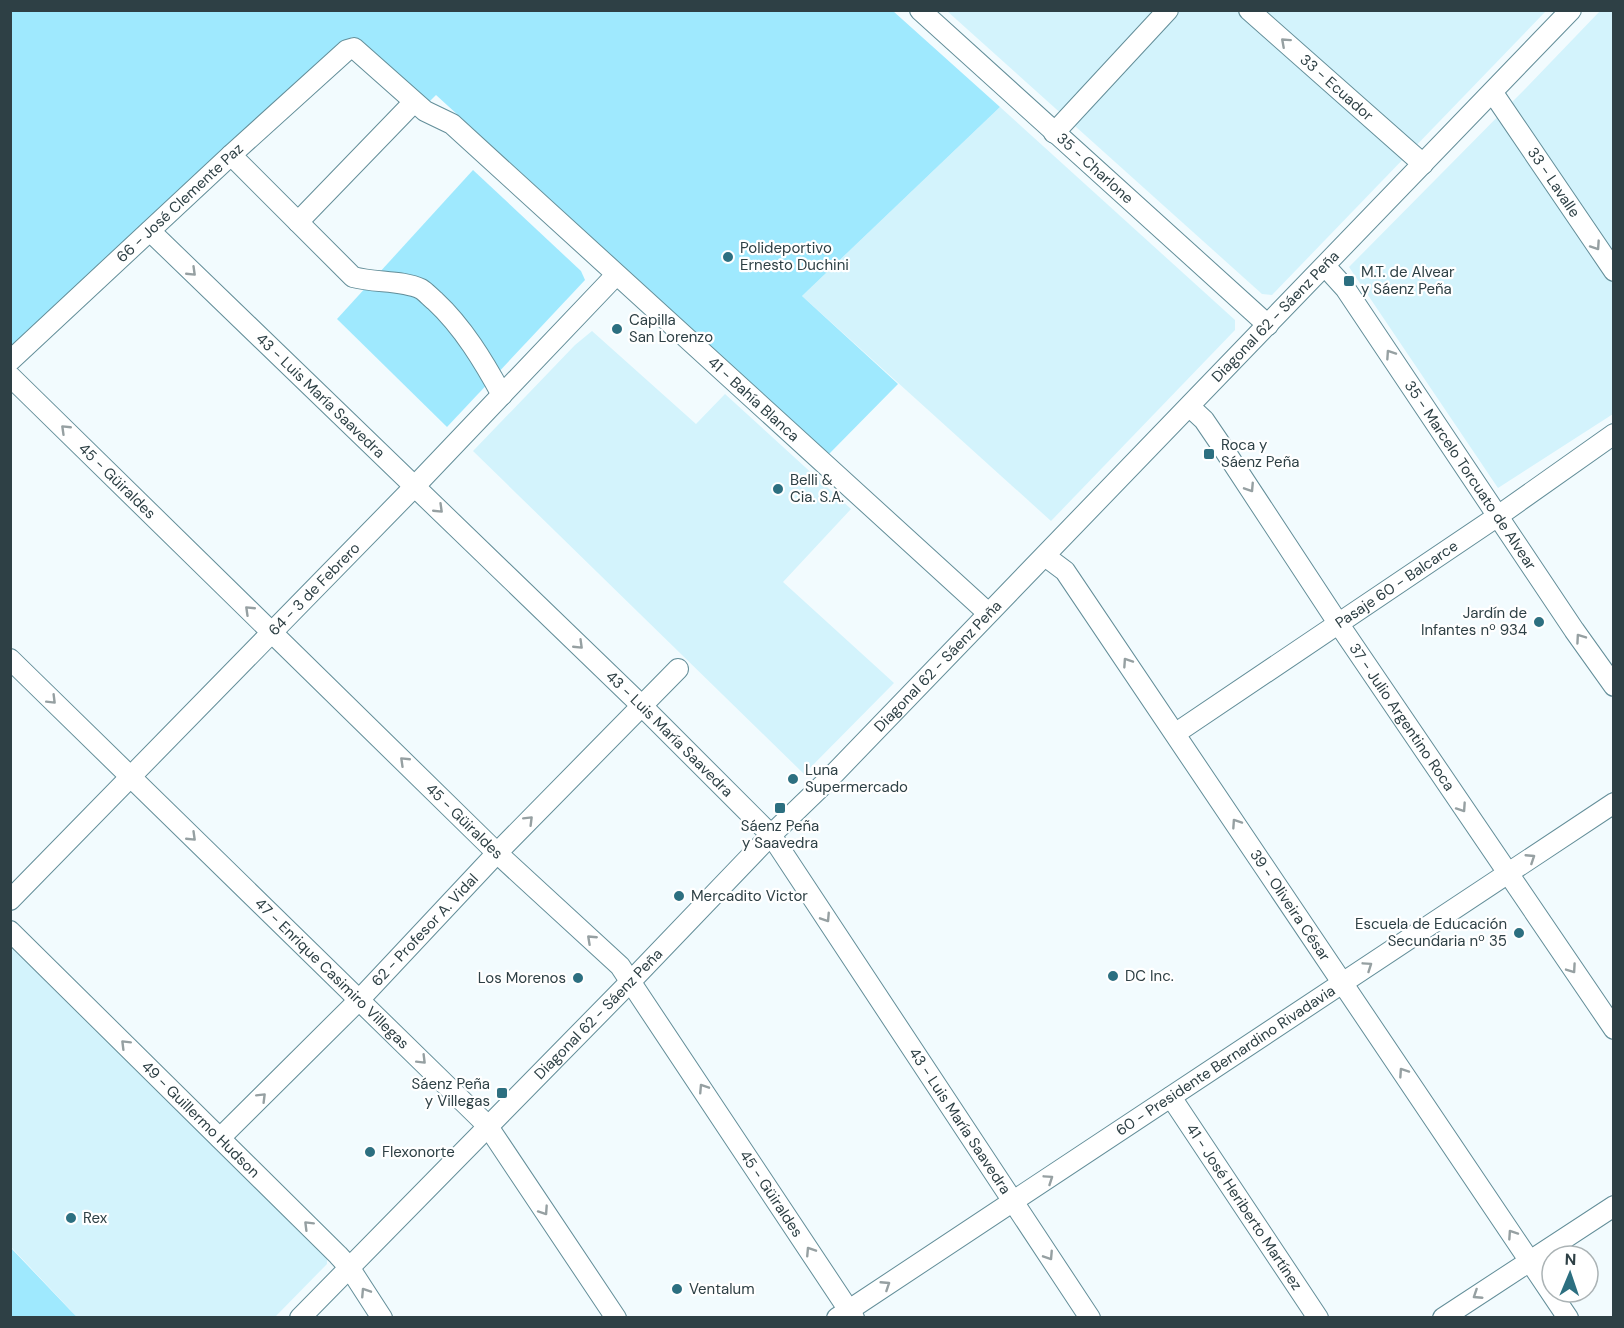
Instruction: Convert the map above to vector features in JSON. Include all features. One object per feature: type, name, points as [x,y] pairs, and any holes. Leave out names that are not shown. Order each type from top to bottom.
[{"type":"street","name":"35 - Charlone","points":[[920,10],[1268,325]]},
{"type":"street","points":[[1054,133],[1168,10]]},
{"type":"street","name":"33 - Ecuador","points":[[1249,10],[1423,164]]},
{"type":"street","name":"Diagonal 62 - Sáenz Peña","points":[[300,1317],[1190,408],[1571,10]]},
{"type":"street","name":"41 - Bahía Blanca","points":[[354,48],[425,111],[452,124],[988,614]]},
{"type":"street","name":"66 - José Clemente Paz","points":[[10,361],[231,155],[347,50],[354,48]]},
{"type":"street","name":"33 - Lavalle","points":[[1493,93],[1614,272]]},
{"type":"street","points":[[298,222],[414,102]]},
{"type":"street","points":[[231,155],[353,277],[422,290],[450,315],[479,356],[502,395]]},
{"type":"street","name":"43 - Luis María Saavedra","points":[[150,231],[642,706],[771,834],[1090,1317]]},
{"type":"street","name":"35 - Marcelo Torcuato de Alvear","points":[[1324,266],[1345,288],[1614,686]]},
{"type":"street","name":"64 - 3 de Febrero","points":[[10,900],[415,486],[616,275]]},
{"type":"street","name":"45 - Güiraldes","points":[[10,376],[497,853],[620,966],[632,980],[847,1315]]},
{"type":"street","name":"37 - Julio Argentino Roca","points":[[1190,408],[1204,420],[1216,436],[1338,623],[1614,1029]]},
{"type":"street","name":"Pasaje 60 - Balcarce","points":[[1176,733],[1498,516],[1614,434]]},
{"type":"street","name":"39 - Oliveira César","points":[[1045,556],[1065,572],[1176,733],[1568,1317]]},
{"type":"street","name":"47 - Enrique Casimiro Villegas","points":[[10,659],[488,1125],[616,1317]]},
{"type":"street","name":"62 - Profesor A. Vidal","points":[[220,1138],[360,999],[497,853],[678,669]]},
{"type":"street","name":"60 - Presidente Bernardino Rivadavia","points":[[847,1315],[1614,803]]},
{"type":"street","name":"49 - Guillermo Hudson","points":[[10,931],[349,1267],[382,1317]]},
{"type":"street","name":"41 - José Heriberto Martínez","points":[[1171,1097],[1318,1317]]},
{"type":"street","points":[[1443,1317],[1614,1206]]},
{"type":"shaded area","name":"Polideportivo Ernesto Duchini","points":[[11,11],[893,11],[1000,107],[802,296],[898,384],[829,454],[436,95],[428,103],[352,37],[11,350]]},
{"type":"shaded area","points":[[947,11],[1546,11],[1272,295],[1262,294]]},
{"type":"shaded area","points":[[1600,11],[1613,11],[1613,414],[1498,488],[1349,267]]},
{"type":"shaded area","points":[[1000,107],[1235,320],[1235,330],[1051,521],[802,296]]},
{"type":"shaded area","points":[[473,170],[581,271],[585,280],[447,427],[337,319]]},
{"type":"shaded area","points":[[592,331],[696,424],[725,394],[851,509],[783,582],[894,683],[804,774],[473,451],[575,345]]},
{"type":"shaded area","points":[[10,943],[327,1257],[327,1264],[275,1317],[77,1317],[11,1247]]},
{"type":"shaded area","points":[[10,1247],[70,1310],[77,1317],[11,1317]]},
{"type":"place","name":"Polideportivo Ernesto Duchini","points":[[728,257]]},
{"type":"place","name":"M.T. de Alvear y Sáenz Peña","points":[[1349,281]]},
{"type":"place","name":"Capilla San Lorenzo","points":[[617,329]]},
{"type":"place","name":"Roca y Sáenz Peña","points":[[1209,454]]},
{"type":"place","name":"Belli & Cia. S.A.","points":[[778,489]]},
{"type":"place","name":"Jardín de Infantes nº 934","points":[[1539,622]]},
{"type":"place","name":"Luna Supermercado","points":[[793,779]]},
{"type":"place","name":"Sáenz Peña y Saavedra","points":[[780,808]]},
{"type":"place","name":"Mercadito Victor","points":[[679,896]]},
{"type":"place","name":"Escuela de Educación Secundaria nº 35","points":[[1519,933]]},
{"type":"place","name":"DC Inc.","points":[[1113,976]]},
{"type":"place","name":"Los Morenos","points":[[578,978]]},
{"type":"place","name":"Sáenz Peña y Villegas","points":[[502,1093]]},
{"type":"place","name":"Flexonorte","points":[[370,1152]]},
{"type":"place","name":"Rex","points":[[71,1218]]},
{"type":"place","name":"Ventalum","points":[[677,1289]]}]
